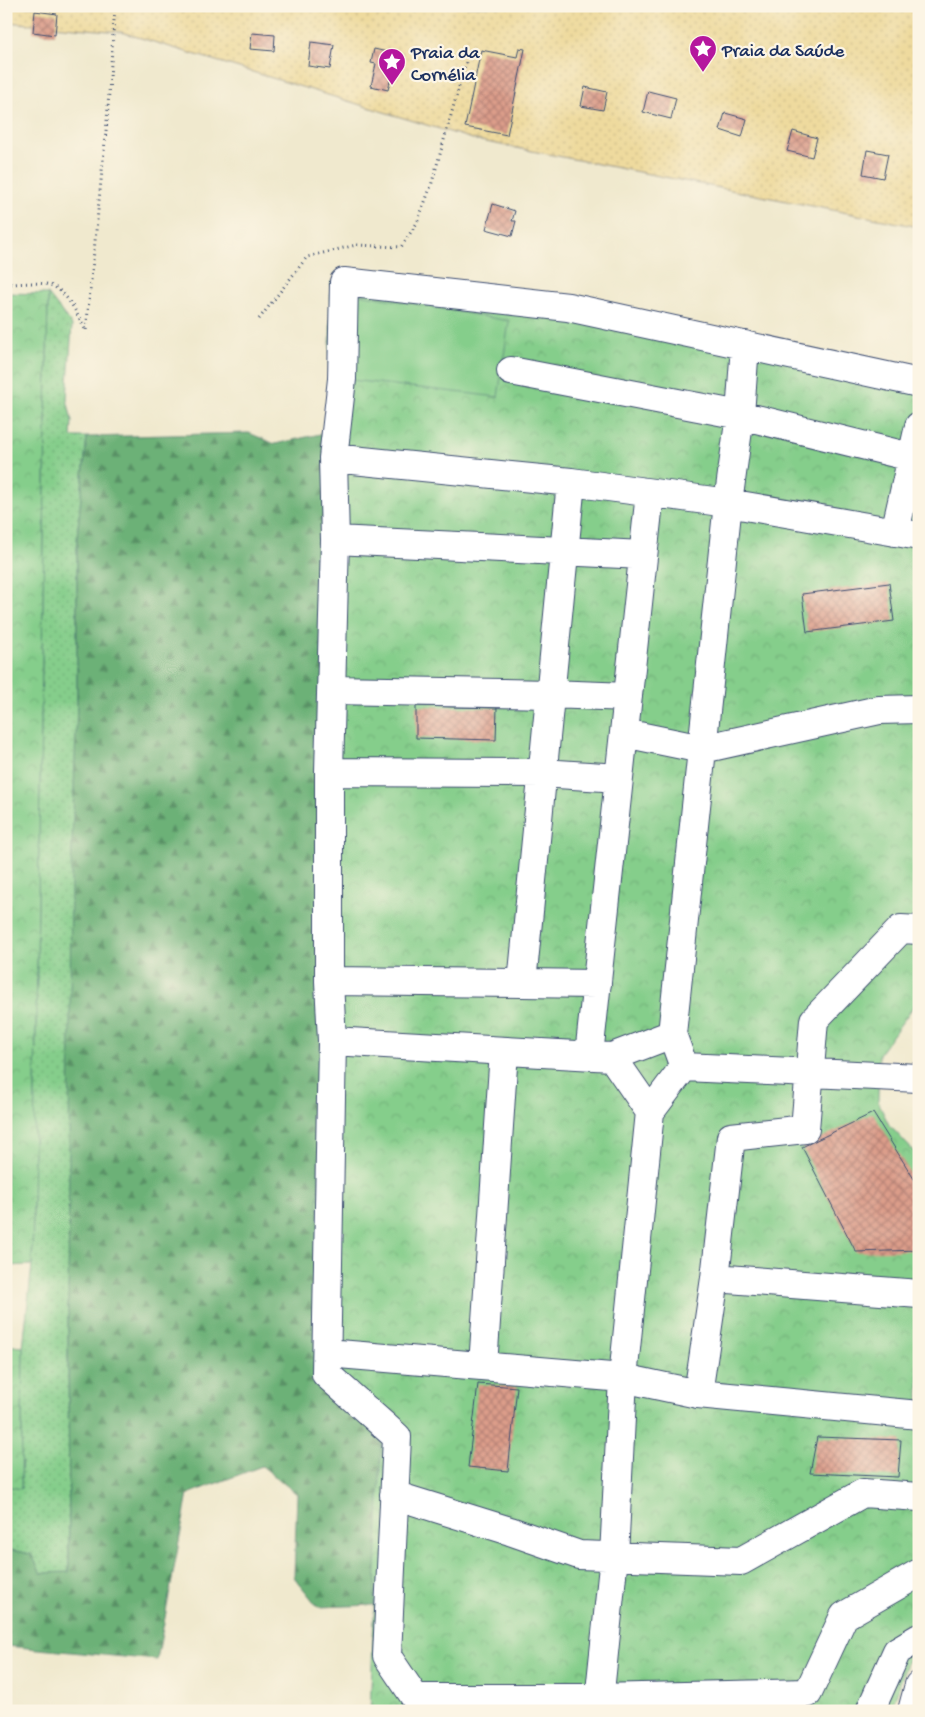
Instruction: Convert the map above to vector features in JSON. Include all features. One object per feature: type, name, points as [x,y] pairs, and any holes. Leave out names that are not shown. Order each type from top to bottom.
[{"type":"lane","points":[[919,383],[568,307],[344,282],[342,379],[334,458],[335,540],[329,772],[329,981],[332,1041],[326,1374],[397,1437],[387,1656],[420,1704],[599,1704],[808,1693],[844,1616],[919,1573]]},
{"type":"lane","points":[[684,1067],[672,1034],[728,503],[740,415],[745,345]]},
{"type":"lane","points":[[511,371],[740,415],[915,458]]},
{"type":"lane","points":[[334,458],[571,482],[728,503],[907,534],[919,426]]},
{"type":"lane","points":[[522,983],[571,482]]},
{"type":"lane","points":[[650,493],[597,984],[600,1056],[650,1112]]},
{"type":"lane","points":[[335,540],[643,555]]},
{"type":"lane","points":[[332,690],[628,697]]},
{"type":"lane","points":[[624,734],[702,749],[879,710],[919,709]]},
{"type":"lane","points":[[329,772],[542,773],[619,778]]},
{"type":"lane","points":[[698,1394],[715,1278],[731,1137],[804,1129],[814,1020],[901,929],[919,930]]},
{"type":"lane","points":[[329,981],[597,984]]},
{"type":"lane","points":[[332,1041],[600,1056],[672,1034]]},
{"type":"lane","points":[[483,1366],[504,1051]]},
{"type":"lane","points":[[684,1067],[919,1078]]},
{"type":"lane","points":[[599,1704],[614,1556],[623,1378],[650,1112],[684,1067]]},
{"type":"lane","points":[[715,1278],[919,1294]]},
{"type":"lane","points":[[327,1353],[623,1378],[698,1394],[919,1415]]},
{"type":"lane","points":[[394,1495],[510,1531],[579,1555],[741,1561],[863,1494],[919,1497]]},
{"type":"lane","points":[[870,1711],[897,1651],[919,1638]]},
{"type":"lane","points":[[912,1711],[919,1685]]},
{"type":"path","points":[[6,284],[48,284],[59,290],[68,299],[86,331],[107,121],[115,6]]},
{"type":"path","points":[[259,319],[307,257],[356,245],[401,247],[417,223],[431,186],[468,56]]},
{"type":"green space","points":[[331,281],[919,371],[919,999],[879,1054],[878,1102],[889,1125],[919,1157],[919,1652],[909,1657],[891,1711],[370,1711],[382,1429],[316,1386]]},
{"type":"green space","points":[[6,293],[48,294],[32,1265],[6,1266]]},
{"type":"green space","points":[[354,293],[509,321],[498,397],[342,379]]},
{"type":"green space","points":[[48,294],[72,325],[67,399],[72,421],[71,437],[87,437],[77,537],[77,703],[68,1330],[69,1573],[41,1573],[31,1554],[6,1549],[6,1486],[21,1488],[23,1347],[32,1265]]},
{"type":"green space","points":[[329,432],[382,1428],[375,1605],[318,1607],[294,1577],[297,1494],[262,1466],[188,1494],[157,1660],[6,1646],[6,1549],[31,1554],[41,1573],[69,1572],[68,1305],[71,872],[77,703],[77,537],[87,437],[249,433],[275,444]]},
{"type":"green space","points":[[6,1345],[23,1347],[21,1489],[6,1486]]},
{"type":"sand","name":"Praia da Saúde","points":[[6,6],[919,6],[919,227],[476,140],[121,32],[6,22]]},
{"type":"building","points":[[35,11],[57,14],[55,35],[33,32]]},
{"type":"building","points":[[252,33],[275,35],[274,51],[250,49]]},
{"type":"building","points":[[311,42],[334,45],[330,69],[308,66]]},
{"type":"building","points":[[519,48],[525,49],[507,135],[465,127],[481,50],[517,57]]},
{"type":"building","points":[[374,49],[396,54],[388,90],[371,86],[376,64],[371,63]]},
{"type":"building","points":[[585,87],[607,92],[603,110],[581,106]]},
{"type":"building","points":[[648,91],[676,98],[671,119],[643,112]]},
{"type":"building","points":[[725,113],[747,119],[742,137],[720,130]]},
{"type":"building","points":[[793,131],[817,138],[812,157],[787,151]]},
{"type":"building","points":[[867,150],[888,154],[883,178],[863,174]]},
{"type":"building","points":[[493,204],[515,211],[512,221],[516,221],[512,236],[486,229]]},
{"type":"building","points":[[889,583],[894,621],[807,632],[802,594]]},
{"type":"building","points":[[416,706],[497,708],[496,740],[416,738]]},
{"type":"building","points":[[873,1113],[919,1187],[919,1250],[856,1252],[802,1147]]},
{"type":"building","points":[[478,1384],[517,1387],[508,1471],[468,1467]]},
{"type":"building","points":[[817,1437],[901,1440],[898,1477],[810,1473]]},
{"type":"place","name":"Praia da Saúde","points":[[703,73]]},
{"type":"place","name":"Praia da Cornélia","points":[[392,86]]}]
